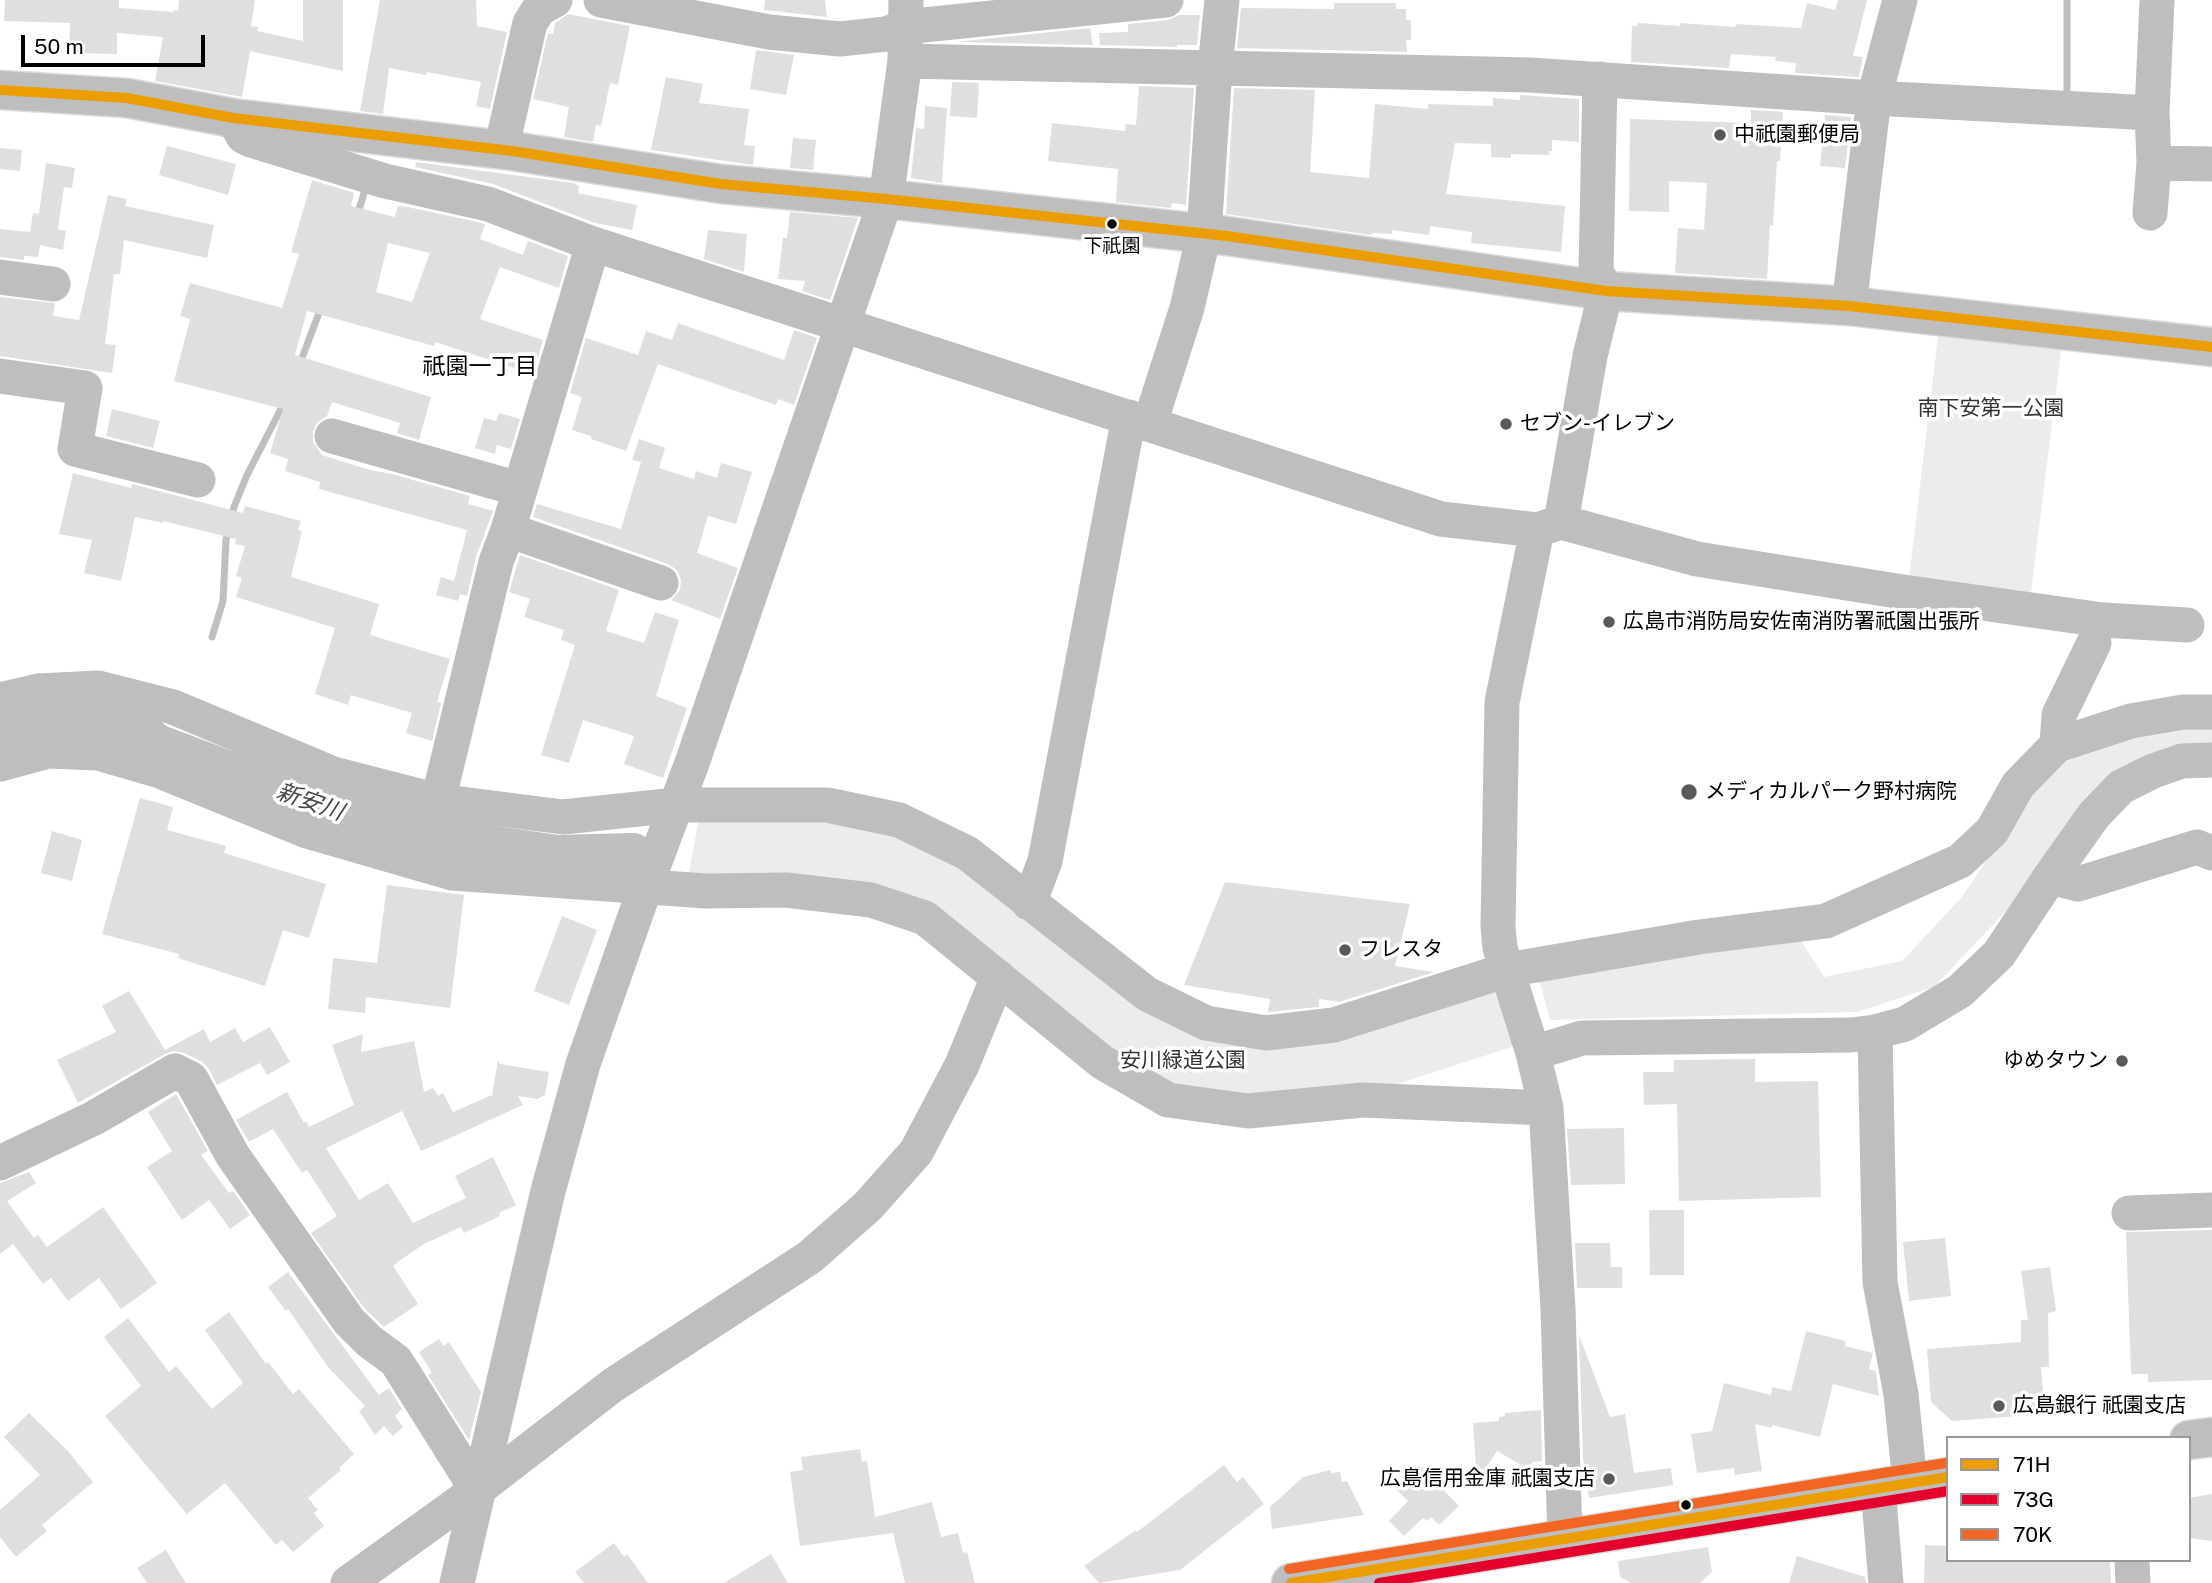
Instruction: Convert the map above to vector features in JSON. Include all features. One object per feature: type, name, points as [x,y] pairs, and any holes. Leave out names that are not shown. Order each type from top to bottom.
[{"type":"main road","points":[[0,90],[127,98],[233,118],[501,150],[721,184],[1204,234],[1606,291],[1849,306],[2212,347]]},
{"type":"main road","points":[[2191,1440],[2212,1437]]},
{"type":"main road","points":[[1291,1583],[1946,1477]]},
{"type":"street","points":[[501,150],[530,23],[539,9],[555,0]]},
{"type":"street","points":[[601,0],[769,32],[839,39],[886,34],[905,13],[1166,0]]},
{"type":"street","points":[[1029,902],[1045,861],[1140,420],[1187,308],[1204,234],[1222,0]]},
{"type":"street","points":[[1849,306],[1874,98],[1900,0]]},
{"type":"street","points":[[2150,213],[2154,163],[2152,113],[2157,0]]},
{"type":"street","points":[[457,1583],[548,1191],[580,1077],[844,326],[886,199],[905,61],[905,13]]},
{"type":"street","points":[[905,61],[1502,74],[2152,113]]},
{"type":"street","points":[[1565,1539],[1558,1310],[1546,1108],[1533,1053],[1500,948],[1503,702],[1606,291],[1596,271],[1600,79]]},
{"type":"street","points":[[233,118],[243,136],[251,140],[385,181],[488,204],[593,244],[1441,519],[1549,526],[1696,559],[2090,618],[2187,625]]},
{"type":"street","points":[[2154,163],[2212,164]]},
{"type":"street","points":[[438,801],[496,562],[508,530],[593,244]]},
{"type":"street","points":[[0,277],[53,284]]},
{"type":"street","points":[[0,376],[85,388],[75,449],[198,480]]},
{"type":"street","points":[[332,436],[519,489]]},
{"type":"street","points":[[508,530],[661,583]]},
{"type":"street","points":[[2057,745],[2059,715],[2094,643]]},
{"type":"street","points":[[0,700],[38,691],[98,688],[173,707],[333,774],[438,801],[563,817],[676,805],[827,805],[899,820],[967,853],[1147,993],[1206,1023],[1266,1032],[1334,1025],[1507,970],[1699,937],[1826,920],[1960,861],[1992,831],[2018,785],[2057,745],[2131,721],[2183,712],[2212,712]]},
{"type":"street","points":[[0,764],[48,751],[98,753],[160,771],[307,831],[452,873],[645,888],[706,891],[786,890],[871,900],[925,918],[1102,1062],[1168,1100],[1248,1111],[1363,1100],[1546,1108]]},
{"type":"street","points":[[1533,1053],[1583,1038],[1851,1035],[1905,1024],[1960,991],[1999,954],[2094,815],[2121,787],[2153,771],[2182,761],[2212,760]]},
{"type":"street","points":[[2050,877],[2078,884],[2197,847],[2212,853]]},
{"type":"street","points":[[348,1583],[477,1490],[613,1385],[810,1257],[869,1206],[916,1152],[962,1065],[998,976]]},
{"type":"street","points":[[1875,1032],[1880,1282],[1901,1394],[1886,1583]]},
{"type":"street","points":[[0,1163],[94,1118],[175,1071],[191,1079],[233,1156],[349,1321],[396,1362],[477,1490]]},
{"type":"street","points":[[2129,1213],[2212,1210]]},
{"type":"street","points":[[2132,1562],[2133,1583]]},
{"type":"green space","name":"南下安第一公園","points":[[1939,328],[2062,343],[2030,601],[1908,586]]},
{"type":"green space","points":[[2212,719],[2212,759],[2066,828],[2006,911],[1934,987],[1857,1012],[1550,1020],[1539,979],[1800,939],[1824,977],[1902,961],[1961,898],[2058,756]]},
{"type":"green space","name":"安川緑道公園","points":[[807,817],[896,831],[968,870],[1103,978],[1272,1043],[1496,983],[1521,1044],[1385,1088],[1259,1102],[1168,1095],[930,914],[687,883],[699,818]]},
{"type":"building","points":[[5,0],[119,0],[119,8],[173,12],[178,11],[179,0],[255,0],[251,26],[258,27],[257,31],[303,41],[303,0],[343,0],[343,71],[250,51],[242,97],[155,81],[163,37],[117,33],[117,54],[69,53],[70,23],[4,21]]},
{"type":"building","points":[[380,0],[476,0],[477,26],[507,32],[490,109],[476,106],[481,82],[389,68],[383,114],[360,111]]},
{"type":"building","points":[[765,0],[825,0],[827,17],[764,10]]},
{"type":"building","points":[[1838,0],[1867,0],[1853,56],[1863,57],[1859,77],[1795,73],[1796,63],[1775,61],[1776,57],[1731,54],[1729,68],[1631,62],[1632,26],[1637,26],[1638,23],[1801,28],[1807,3],[1835,10]]},
{"type":"building","points":[[1334,3],[1396,3],[1396,9],[1406,9],[1406,20],[1411,20],[1411,40],[1406,40],[1407,52],[1237,48],[1241,8],[1334,9]]},
{"type":"building","points":[[568,14],[630,26],[618,85],[610,83],[601,126],[596,125],[593,142],[564,137],[569,107],[533,99],[548,33],[553,34],[555,23]]},
{"type":"building","points":[[1179,15],[1200,15],[1197,45],[1100,45],[1099,33],[1128,32],[1128,24],[1168,20]]},
{"type":"building","points":[[1090,28],[1093,45],[955,42]]},
{"type":"building","points":[[756,50],[794,55],[786,95],[750,89]]},
{"type":"building","points":[[666,77],[703,84],[699,103],[749,109],[744,145],[755,146],[753,165],[651,150]]},
{"type":"building","points":[[952,82],[979,83],[977,118],[950,116]]},
{"type":"building","points":[[1139,86],[1194,88],[1186,205],[1172,203],[1171,208],[1116,202],[1118,169],[1048,161],[1052,123],[1125,131],[1126,124],[1136,125]]},
{"type":"building","points":[[1234,88],[1315,90],[1310,172],[1369,178],[1375,104],[1428,109],[1428,104],[1493,106],[1493,98],[1520,100],[1520,95],[1579,99],[1579,142],[1552,140],[1552,151],[1549,151],[1549,155],[1511,154],[1511,158],[1491,157],[1491,144],[1455,143],[1446,194],[1565,206],[1561,252],[1471,243],[1472,232],[1430,226],[1429,235],[1392,230],[1392,234],[1371,235],[1226,214]]},
{"type":"building","points":[[925,106],[947,108],[942,183],[911,178],[916,128],[924,129]]},
{"type":"building","points":[[1751,110],[1783,112],[1773,226],[1770,225],[1767,279],[1675,273],[1678,228],[1704,230],[1707,183],[1669,181],[1669,212],[1629,211],[1630,119],[1751,123]]},
{"type":"building","points":[[1825,115],[1851,117],[1845,168],[1820,166]]},
{"type":"building","points":[[793,138],[816,140],[813,170],[790,168]]},
{"type":"building","points":[[167,146],[236,164],[228,195],[159,175]]},
{"type":"building","points":[[0,148],[22,150],[20,171],[0,169]]},
{"type":"building","points":[[416,162],[573,183],[579,186],[578,193],[637,205],[632,230],[595,223],[493,184],[415,167]]},
{"type":"building","points":[[46,163],[75,168],[72,188],[64,187],[58,229],[66,231],[63,250],[40,245],[38,257],[24,256],[24,260],[0,257],[0,229],[30,232],[33,213],[39,214]]},
{"type":"building","points":[[312,180],[354,193],[351,206],[395,217],[398,206],[408,207],[482,223],[485,224],[480,239],[523,255],[528,241],[568,256],[559,288],[500,267],[480,319],[543,340],[533,374],[435,342],[434,346],[307,311],[295,355],[431,397],[419,440],[397,433],[400,423],[332,402],[327,416],[318,422],[313,431],[313,442],[322,455],[470,496],[468,504],[493,511],[476,557],[467,596],[460,594],[458,601],[436,595],[441,577],[454,581],[467,530],[319,489],[320,482],[285,471],[288,459],[270,453],[283,409],[174,381],[190,319],[180,316],[190,283],[282,308],[299,254],[291,252]],"holes":[[[388,243],[430,253],[412,302],[376,292]]]},
{"type":"building","points":[[108,195],[127,199],[125,206],[214,225],[207,258],[124,240],[120,274],[114,274],[105,344],[116,345],[112,373],[0,356],[0,297],[55,303],[53,316],[79,320]]},
{"type":"building","points":[[790,212],[858,218],[830,300],[802,291],[805,281],[778,279],[783,238],[787,238]]},
{"type":"building","points":[[708,230],[747,234],[744,272],[704,259]]},
{"type":"building","points":[[678,323],[784,360],[794,330],[817,338],[794,405],[778,399],[776,405],[658,364],[626,451],[572,430],[582,397],[570,393],[586,338],[638,355],[646,331],[672,340]]},
{"type":"building","points":[[112,409],[160,421],[153,448],[106,436]]},
{"type":"building","points":[[499,413],[520,419],[511,449],[497,445],[495,454],[475,448],[484,418],[496,421]]},
{"type":"building","points":[[639,439],[665,448],[659,468],[694,479],[696,471],[717,478],[721,463],[752,472],[736,524],[708,516],[697,553],[738,568],[720,619],[671,600],[680,590],[681,580],[677,570],[668,564],[533,517],[537,504],[621,529],[641,462],[632,460]]},
{"type":"building","points":[[73,473],[131,488],[132,484],[243,513],[245,506],[301,521],[298,530],[302,531],[291,577],[379,604],[370,635],[450,659],[437,702],[441,703],[432,741],[406,733],[412,713],[351,695],[348,705],[315,694],[335,628],[236,597],[242,578],[236,576],[245,546],[235,544],[236,539],[135,517],[121,581],[84,573],[92,540],[59,534]]},
{"type":"building","points":[[520,555],[619,590],[606,631],[644,643],[655,612],[679,620],[656,696],[687,708],[663,778],[624,764],[634,736],[583,720],[569,763],[541,755],[575,645],[561,640],[564,630],[524,617],[530,599],[509,592]]},
{"type":"building","points":[[140,798],[173,807],[167,830],[226,846],[224,853],[326,884],[309,938],[283,930],[265,986],[178,958],[179,954],[102,934]]},
{"type":"building","points":[[52,831],[82,840],[72,881],[41,873]]},
{"type":"building","points":[[1225,882],[1410,904],[1395,966],[1434,972],[1339,1002],[1319,999],[1319,1007],[1268,1012],[1270,999],[1184,985]]},
{"type":"building","points":[[387,885],[464,895],[450,1008],[366,997],[365,1013],[328,1009],[333,958],[377,963]]},
{"type":"building","points":[[562,916],[597,930],[569,1005],[534,991]]},
{"type":"building","points":[[129,991],[165,1050],[204,1029],[210,1042],[235,1028],[243,1042],[270,1027],[290,1062],[267,1075],[260,1063],[217,1085],[209,1069],[201,1061],[174,1051],[78,1103],[57,1060],[116,1032],[102,1006]]},
{"type":"building","points":[[363,1034],[361,1052],[414,1041],[424,1092],[433,1088],[438,1096],[443,1093],[453,1112],[492,1095],[498,1060],[500,1064],[549,1072],[545,1095],[537,1099],[518,1096],[523,1105],[421,1151],[402,1111],[326,1148],[359,1200],[388,1183],[413,1223],[466,1198],[455,1176],[493,1157],[516,1205],[464,1233],[461,1227],[424,1244],[393,1266],[418,1304],[384,1327],[364,1308],[311,1233],[337,1216],[307,1170],[302,1173],[273,1129],[249,1142],[236,1120],[287,1092],[304,1123],[306,1121],[309,1127],[354,1105],[332,1045]]},
{"type":"building","points":[[1755,1059],[1755,1082],[1818,1081],[1821,1197],[1679,1201],[1677,1104],[1644,1105],[1643,1072],[1674,1072],[1674,1060]]},
{"type":"building","points":[[176,1094],[208,1151],[201,1155],[229,1193],[233,1191],[250,1215],[230,1229],[209,1200],[182,1220],[147,1167],[172,1151],[148,1112]]},
{"type":"building","points":[[1624,1128],[1625,1184],[1571,1185],[1567,1129]]},
{"type":"building","points":[[29,1172],[36,1183],[7,1201],[34,1238],[38,1235],[47,1247],[103,1207],[157,1283],[121,1309],[99,1278],[68,1301],[51,1278],[43,1284],[13,1244],[0,1254],[0,1183]]},
{"type":"building","points":[[1649,1210],[1684,1210],[1684,1275],[1650,1275]]},
{"type":"building","points":[[2212,1230],[2212,1380],[2148,1382],[2148,1374],[2131,1374],[2126,1232]]},
{"type":"building","points":[[1945,1238],[1951,1296],[1909,1301],[1903,1242]]},
{"type":"building","points":[[1575,1243],[1610,1243],[1611,1267],[1622,1267],[1622,1288],[1577,1288]]},
{"type":"building","points":[[2050,1267],[2056,1311],[2048,1313],[2049,1367],[2041,1367],[2045,1414],[1952,1421],[1931,1402],[1927,1349],[2021,1342],[2021,1320],[2028,1320],[2021,1271]]},
{"type":"building","points":[[288,1272],[379,1395],[389,1388],[402,1409],[395,1416],[403,1427],[393,1436],[384,1426],[375,1435],[359,1411],[365,1406],[328,1367],[288,1309],[286,1311],[268,1287]]},
{"type":"building","points":[[229,1312],[266,1364],[268,1362],[293,1394],[299,1389],[354,1454],[339,1468],[341,1470],[308,1498],[318,1510],[314,1513],[324,1526],[293,1552],[282,1540],[276,1545],[225,1483],[187,1514],[105,1416],[141,1386],[104,1337],[128,1318],[169,1372],[176,1366],[212,1409],[243,1383],[205,1330]]},
{"type":"building","points":[[1806,1331],[1846,1341],[1845,1346],[1873,1353],[1869,1369],[1876,1371],[1879,1396],[1833,1384],[1820,1437],[1772,1425],[1772,1428],[1755,1424],[1762,1471],[1735,1475],[1734,1468],[1697,1473],[1691,1434],[1712,1431],[1724,1383],[1771,1395],[1772,1387],[1791,1391]]},
{"type":"building","points":[[1579,1335],[1610,1417],[1625,1414],[1634,1473],[1671,1468],[1673,1485],[1589,1498],[1583,1459]]},
{"type":"building","points":[[439,1339],[443,1346],[449,1342],[481,1392],[469,1440],[428,1375],[432,1373],[419,1352]]},
{"type":"building","points":[[1541,1410],[1542,1461],[1532,1462],[1533,1472],[1497,1451],[1477,1482],[1473,1423],[1499,1421],[1499,1417],[1505,1416],[1505,1413]]},
{"type":"building","points":[[29,1413],[68,1451],[93,1482],[42,1525],[47,1531],[16,1557],[0,1537],[0,1510],[40,1475],[4,1437]]},
{"type":"building","points":[[860,1449],[862,1462],[867,1461],[875,1517],[932,1502],[941,1537],[958,1533],[963,1553],[967,1552],[975,1583],[905,1583],[893,1533],[800,1546],[790,1472],[803,1470],[801,1457]]},
{"type":"building","points":[[1224,1465],[1237,1482],[1243,1477],[1264,1504],[1180,1570],[1099,1583],[1084,1566],[1136,1530],[1137,1532]]},
{"type":"building","points":[[1420,1466],[1459,1506],[1439,1525],[1431,1517],[1427,1521],[1423,1518],[1404,1536],[1389,1521],[1408,1501],[1397,1490]]},
{"type":"building","points":[[1330,1470],[1331,1473],[1340,1472],[1342,1482],[1347,1481],[1364,1515],[1272,1529],[1270,1507],[1303,1477]]},
{"type":"building","points":[[2212,1494],[2212,1541],[2191,1538],[2191,1498]]},
{"type":"building","points":[[614,1543],[624,1557],[627,1554],[648,1583],[584,1583],[575,1572]]},
{"type":"building","points":[[1925,1545],[1946,1546],[1946,1562],[2110,1562],[2111,1583],[1924,1583]]},
{"type":"building","points":[[1708,1547],[1712,1572],[1700,1583],[1631,1583],[1620,1577],[1618,1561]]},
{"type":"building","points":[[166,1550],[186,1583],[147,1583],[137,1568]]},
{"type":"building","points":[[771,1554],[788,1583],[724,1583]]},
{"type":"building","points":[[1797,1556],[1865,1577],[1866,1583],[1789,1583]]},
{"type":"waterway","points":[[2067,0],[2067,94]]},
{"type":"waterway","points":[[357,216],[366,187]]},
{"type":"waterway","points":[[299,366],[322,305]]},
{"type":"waterway","points":[[212,637],[223,601],[226,540],[234,507],[247,475],[284,403]]},
{"type":"waterway","points":[[128,725],[142,712]]},
{"type":"waterway","name":"新安川","points":[[0,732],[74,715],[128,725],[157,746],[314,805],[421,837],[557,857],[633,855]]},
{"type":"transit line","name":"71H","points":[[0,90],[127,98],[233,118],[512,151],[721,184],[1227,236],[1606,291],[1849,306],[2212,347]]},
{"type":"transit line","name":"70K","points":[[1289,1569],[1946,1463]]},
{"type":"transit line","name":"71H","points":[[1291,1583],[1946,1477]]},
{"type":"transit line","name":"73G","points":[[1379,1583],[1946,1491]]},
{"type":"place","name":"中祇園郵便局","points":[[1720,135]]},
{"type":"place","name":"下祇園","points":[[1112,224]]},
{"type":"place","name":"セブン-イレブン","points":[[1506,424]]},
{"type":"place","name":"広島市消防局安佐南消防署祇園出張所","points":[[1609,622]]},
{"type":"place","name":"メディカルパーク野村病院","points":[[1689,792]]},
{"type":"place","name":"フレスタ","points":[[1345,950]]},
{"type":"place","name":"ゆめタウン","points":[[2122,1061]]},
{"type":"place","name":"広島銀行 祇園支店","points":[[1999,1406]]},
{"type":"place","name":"広島信用金庫 祇園支店","points":[[1609,1479]]},
{"type":"district","name":"祇園一丁目","points":[[480,367]]}]
